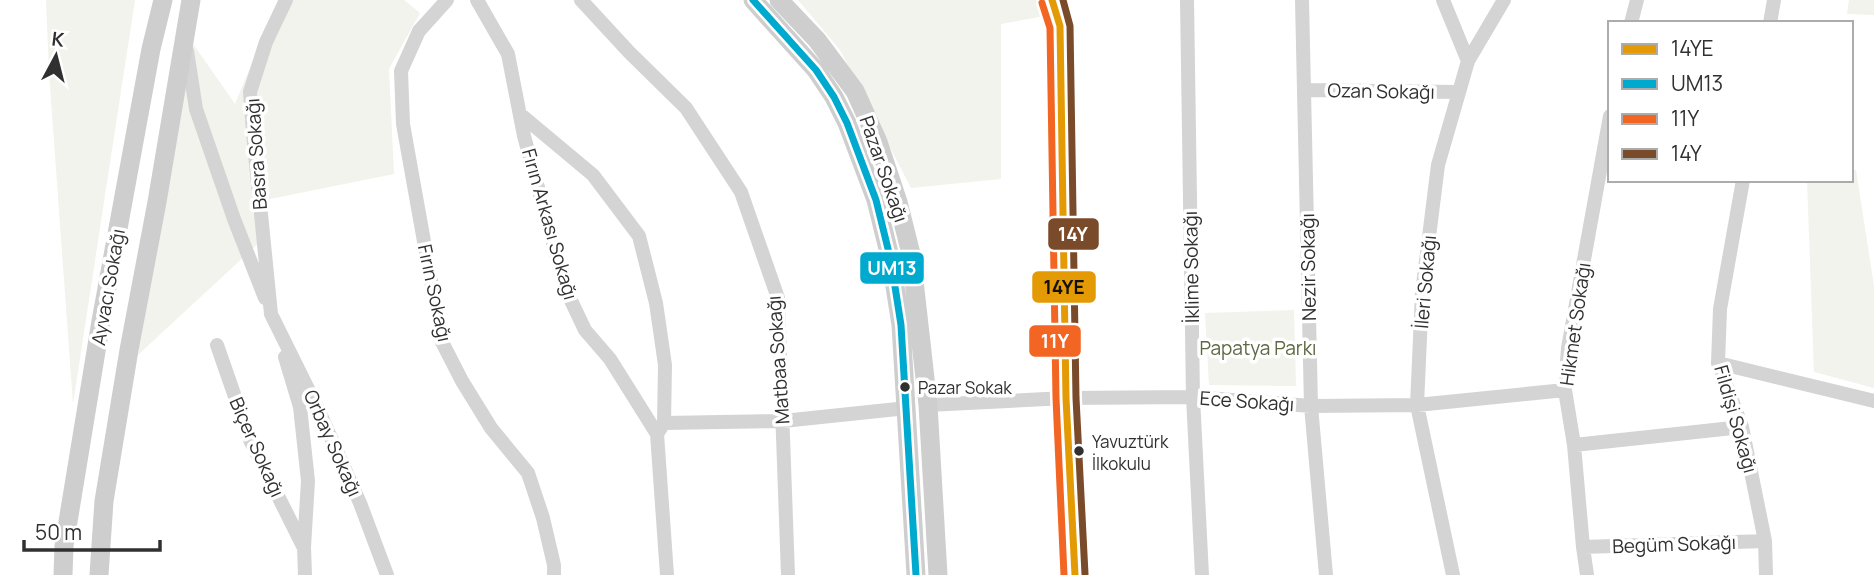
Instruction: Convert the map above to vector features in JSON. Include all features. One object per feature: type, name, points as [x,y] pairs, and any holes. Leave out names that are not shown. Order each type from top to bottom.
[{"type":"main road","name":"Ayvacı Sokağı","points":[[63,575],[64,547],[101,321],[151,49],[163,0]]},
{"type":"main road","points":[[99,575],[104,501],[191,0]]},
{"type":"main road","name":"Pazar Sokağı","points":[[753,0],[816,70],[834,97],[847,123],[876,200],[891,261],[901,325],[916,575]]},
{"type":"main road","name":"Pazar Sokağı","points":[[779,0],[817,40],[855,91],[878,142],[898,202],[911,254],[928,405],[938,575]]},
{"type":"street","name":"Basra Sokağı","points":[[271,314],[250,92],[266,42],[286,0]]},
{"type":"street","name":"Fırın Sokağı","points":[[447,0],[419,31],[401,71],[403,124],[442,342],[491,428],[528,473],[543,518],[554,575]]},
{"type":"street","name":"Fırın Arkası Sokağı","points":[[477,0],[508,54],[524,136],[566,290],[585,330],[610,359],[660,428]]},
{"type":"street","name":"Matbaa Sokağı","points":[[581,0],[686,108],[741,192],[778,298],[788,575]]},
{"type":"street","points":[[1052,0],[1060,26],[1066,398],[1075,575]]},
{"type":"street","name":"İklime Sokağı","points":[[1186,0],[1193,397],[1202,575]]},
{"type":"street","name":"Nezir Sokağı","points":[[1302,0],[1311,406],[1326,575]]},
{"type":"street","points":[[1443,0],[1468,61]]},
{"type":"street","name":"İleri Sokağı","points":[[1453,575],[1417,405],[1422,293],[1438,165],[1458,92],[1468,61],[1504,0]]},
{"type":"street","points":[[1632,21],[1637,0]]},
{"type":"street","points":[[1770,21],[1774,0]]},
{"type":"street","points":[[185,36],[196,109],[234,219],[271,314],[300,407],[308,481],[305,575]]},
{"type":"street","name":"Ozan Sokağı","points":[[1304,90],[1458,92]]},
{"type":"street","points":[[520,114],[593,175],[639,236],[658,316],[665,365],[660,428],[667,575]]},
{"type":"street","name":"Hikmet Sokağı","points":[[1587,575],[1574,444],[1565,390],[1568,348],[1608,127]]},
{"type":"street","name":"Fildişi Sokağı","points":[[1743,182],[1720,309],[1718,363],[1742,427],[1765,541],[1766,575]]},
{"type":"street","name":"Orbay Sokağı","points":[[271,314],[319,411],[360,503],[387,575]]},
{"type":"street","name":"Biçer Sokağı","points":[[217,345],[250,440],[304,547]]},
{"type":"street","points":[[1718,363],[1873,401],[1874,418]]},
{"type":"street","name":"Ece Sokağı","points":[[928,405],[1066,398],[1193,397],[1311,406],[1417,405],[1565,390]]},
{"type":"street","points":[[660,428],[783,421],[907,408]]},
{"type":"street","points":[[1574,444],[1742,427]]},
{"type":"street","name":"Begüm Sokağı","points":[[1583,547],[1765,541]]},
{"type":"green space","points":[[46,0],[135,0],[73,404],[49,72]]},
{"type":"green space","points":[[278,0],[404,0],[420,13],[389,69],[394,174],[270,199],[262,240],[138,355],[191,41],[235,104]]},
{"type":"green space","points":[[798,0],[1043,0],[1050,15],[1001,24],[1001,179],[911,188],[840,50]]},
{"type":"green space","points":[[1849,0],[1874,0],[1874,15],[1847,14]]},
{"type":"green space","points":[[1853,170],[1856,170],[1874,286],[1874,388],[1814,372],[1807,182],[1853,182]]},
{"type":"green space","name":"Papatya Parkı","points":[[1294,310],[1296,386],[1209,385],[1205,313]]},
{"type":"transit line","name":"UM13","points":[[753,0],[816,70],[834,97],[847,123],[876,200],[891,261],[901,325],[916,575]]},
{"type":"transit line","name":"14YE","points":[[1052,0],[1060,26],[1066,398],[1075,575]]},
{"type":"transit line","name":"14Y","points":[[1063,0],[1070,26],[1076,398],[1085,574]]},
{"type":"transit line","name":"11Y","points":[[1042,3],[1050,28],[1056,398],[1064,575]]},
{"type":"place","name":"Pazar Sokak","points":[[905,387]]},
{"type":"place","name":"Yavuztürk İlkokulu","points":[[1079,451]]}]
